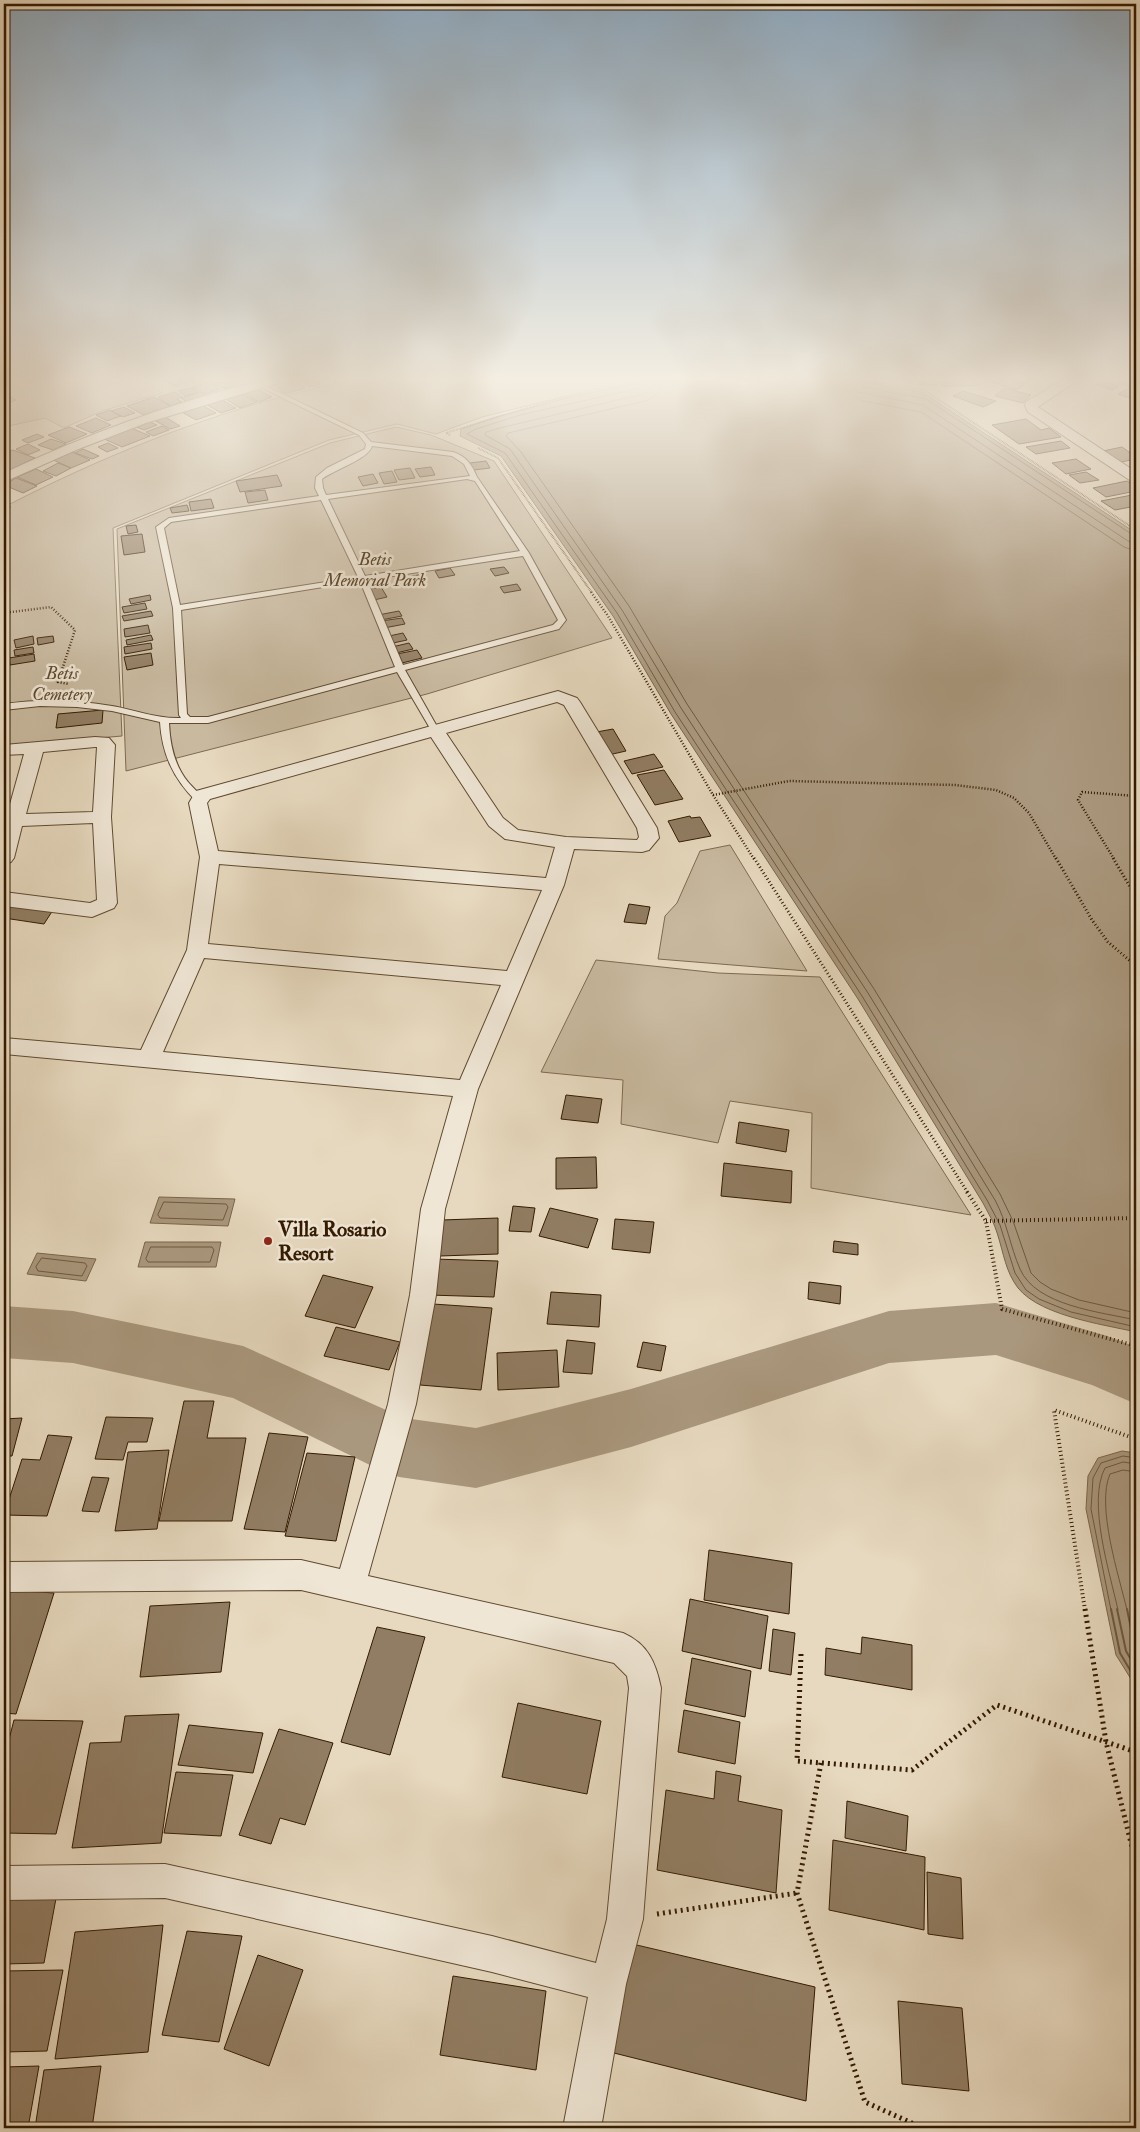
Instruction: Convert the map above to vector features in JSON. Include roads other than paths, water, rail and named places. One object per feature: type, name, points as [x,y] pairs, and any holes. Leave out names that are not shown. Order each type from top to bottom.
[{"type":"street","points":[[148,1060],[197,950],[210,857],[199,799],[203,794],[558,696],[571,702],[647,828],[649,838],[642,846],[566,843],[512,835],[496,822],[435,730]]},
{"type":"street","points":[[4,750],[103,742],[106,745],[102,817],[107,902],[92,910],[4,899]]},
{"type":"street","points":[[4,858],[9,820],[35,748]]},
{"type":"street","points":[[9,820],[102,817]]},
{"type":"street","points":[[353,1578],[402,1404],[424,1295],[433,1209],[467,1089],[554,885],[566,843]]},
{"type":"street","points":[[210,857],[554,885]]},
{"type":"street","points":[[197,950],[513,979]]},
{"type":"street","points":[[4,1046],[467,1089]]},
{"type":"street","points":[[4,1577],[301,1575],[353,1578],[622,1650],[641,1668],[645,1688],[625,1919],[608,1984],[582,2128]]},
{"type":"street","points":[[4,1883],[165,1881],[492,1954],[608,1984]]},
{"type":"lane","points":[[318,478],[322,498],[362,578],[400,669],[435,730]]},
{"type":"lane","points":[[188,720],[183,715],[177,608],[160,528],[164,523],[169,520],[470,478]]},
{"type":"lane","points":[[4,707],[101,707],[164,720],[208,720],[556,627],[561,624],[562,620],[525,553],[475,478]]},
{"type":"lane","points":[[177,608],[525,553]]},
{"type":"lane","points":[[164,720],[164,738],[174,768],[183,784],[199,799]]},
{"type":"water","points":[[517,478],[1053,478],[1136,533],[1136,1332],[1087,1321],[1052,1310],[1036,1303],[1023,1293],[1014,1282],[995,1227],[983,1203],[858,999],[671,714],[613,616]]},
{"type":"water","points":[[159,1197],[235,1199],[228,1226],[150,1223]]},
{"type":"water","points":[[145,1242],[221,1242],[216,1267],[138,1267]]},
{"type":"water","points":[[37,1253],[96,1259],[86,1281],[27,1274]]},
{"type":"water","points":[[1122,1451],[1136,1453],[1136,1687],[1116,1655],[1086,1509],[1088,1476],[1098,1458]]},
{"type":"waterway","points":[[4,1332],[73,1337],[243,1373],[399,1447],[476,1458],[631,1418],[889,1337],[996,1329],[1107,1363],[1136,1377]]},
{"type":"place","name":"Villa Rosario Resort","points":[[268,1241]]},
{"type":"park label","name":"Betis Memorial Park","points":[[375,569]]},
{"type":"park label","name":"Betis Cemetery","points":[[62,683]]}]
